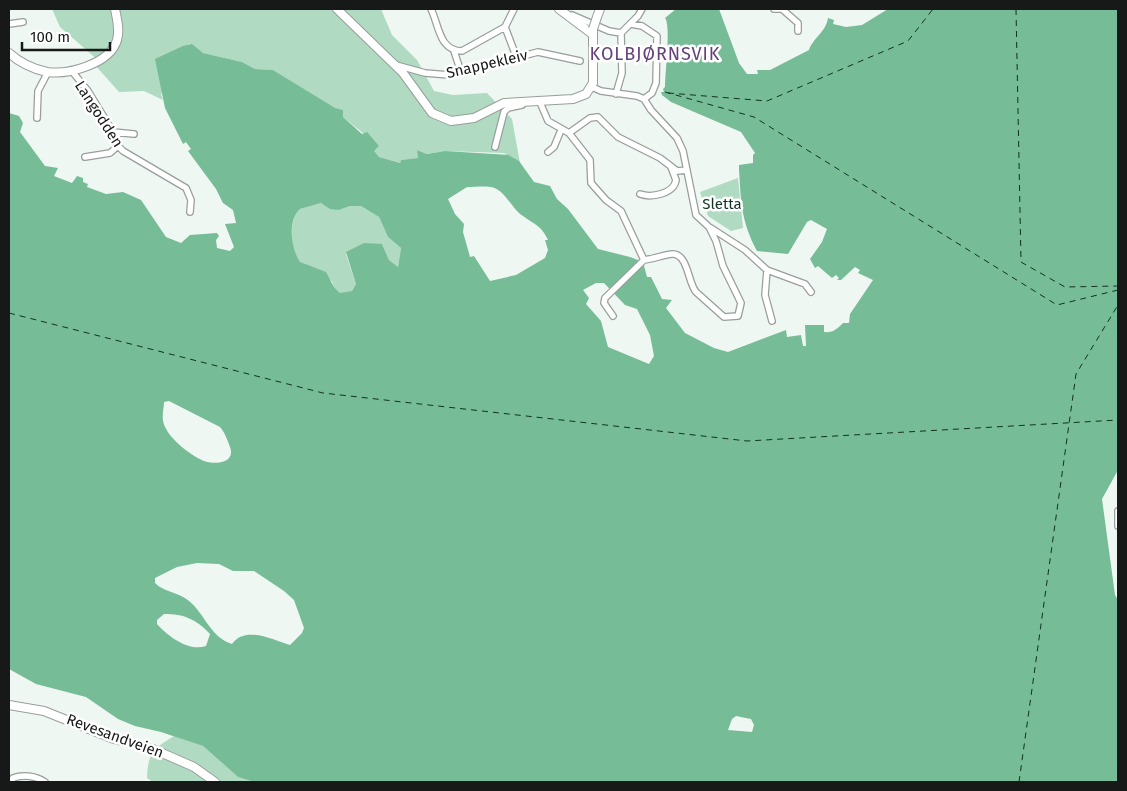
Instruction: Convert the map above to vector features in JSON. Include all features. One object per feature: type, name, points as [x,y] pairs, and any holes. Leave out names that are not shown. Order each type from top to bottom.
[{"type":"main road","points":[[9,53],[27,64],[48,72],[71,70],[98,60],[114,46],[118,31],[115,9]]},
{"type":"main road","points":[[337,9],[396,65],[435,116],[446,120],[461,121],[474,118],[504,103],[539,102],[579,97],[592,87],[592,31],[600,9]]},
{"type":"main road","points":[[560,9],[592,31]]},
{"type":"main road","name":"Revesandveien","points":[[9,705],[44,711],[114,739],[153,749],[194,767],[215,782]]},
{"type":"street","points":[[430,9],[444,41],[454,52],[461,72]]},
{"type":"street","points":[[454,52],[462,52],[505,27],[514,9]]},
{"type":"street","points":[[560,9],[590,24],[621,33]]},
{"type":"street","points":[[616,94],[622,74],[621,33],[631,24],[642,9]]},
{"type":"street","points":[[774,9],[781,9],[798,23],[798,31]]},
{"type":"street","points":[[9,24],[22,22]]},
{"type":"street","points":[[631,24],[642,26],[657,36],[656,83],[652,93],[644,99]]},
{"type":"street","points":[[505,27],[516,56]]},
{"type":"street","name":"Snappekleiv","points":[[396,65],[438,75],[494,65],[516,56],[547,53],[580,61]]},
{"type":"street","name":"Langodden","points":[[71,70],[88,91],[113,132],[118,146],[143,164],[186,188],[190,200],[190,212]]},
{"type":"street","points":[[37,118],[38,91],[48,72]]},
{"type":"street","points":[[592,87],[644,99],[651,110],[677,138],[683,151],[696,215],[709,227],[737,244],[767,270],[805,284],[811,292]]},
{"type":"street","points":[[495,147],[504,112],[508,108],[539,102],[548,121],[569,133],[590,160],[591,183],[606,200],[621,211],[644,260]]},
{"type":"street","points":[[569,133],[590,118],[598,117],[618,137],[670,165],[677,171],[686,170]]},
{"type":"street","points":[[548,152],[554,146],[561,130]]},
{"type":"street","points":[[113,132],[134,134]]},
{"type":"street","points":[[85,157],[110,153],[118,146]]},
{"type":"street","points":[[640,194],[655,196],[671,189],[676,184],[670,165]]},
{"type":"street","points":[[613,316],[604,304],[604,298],[610,291],[644,260],[672,254],[680,256],[696,292],[724,318],[738,316],[740,302],[709,227]]},
{"type":"street","points":[[767,270],[765,295],[772,321]]},
{"type":"street","points":[[1118,511],[1118,526]]},
{"type":"street","points":[[11,782],[13,778],[20,776],[38,778],[45,782]]},
{"type":"green space","points":[[52,9],[381,9],[392,35],[417,60],[434,91],[453,95],[487,93],[512,119],[520,163],[504,153],[445,151],[427,154],[417,150],[419,158],[401,160],[400,163],[379,157],[373,151],[379,146],[343,117],[343,110],[335,109],[273,70],[255,69],[242,62],[203,53],[189,44],[161,94],[163,100],[144,91],[119,92],[95,65],[99,61],[60,27]]},
{"type":"green space","name":"Sletta","points":[[738,178],[743,228],[731,231],[708,216],[700,192]]},
{"type":"green space","points":[[321,203],[339,210],[350,206],[361,206],[379,217],[388,237],[401,248],[398,267],[389,260],[382,244],[346,254],[356,284],[352,291],[341,294],[334,287],[332,281],[302,264],[293,249],[292,227],[294,220],[300,209]]},
{"type":"green space","points":[[174,736],[203,746],[238,777],[254,782],[153,782],[147,778],[150,757],[156,748]]},
{"type":"shaded area","points":[[676,9],[719,9],[739,63],[747,74],[758,74],[757,70],[770,70],[809,50],[825,27],[828,18],[834,20],[833,24],[846,27],[862,25],[888,9],[1118,9],[1118,470],[1102,499],[1115,595],[1118,600],[1118,782],[254,782],[238,777],[203,746],[161,732],[135,726],[118,719],[86,697],[36,684],[9,669],[9,113],[19,116],[23,123],[20,132],[45,166],[58,168],[54,176],[72,183],[77,176],[83,178],[83,182],[88,184],[87,187],[106,194],[123,192],[141,200],[166,237],[181,243],[190,235],[217,233],[219,236],[216,240],[217,248],[230,251],[234,247],[225,224],[236,223],[233,210],[223,203],[216,189],[188,151],[191,149],[186,142],[183,144],[165,108],[155,59],[183,46],[192,44],[203,53],[242,62],[255,69],[273,70],[335,108],[343,110],[343,117],[362,134],[367,132],[379,146],[374,151],[379,157],[400,163],[401,160],[418,158],[417,150],[427,154],[445,151],[512,155],[508,155],[519,161],[534,182],[550,186],[557,199],[568,209],[598,249],[643,262],[647,277],[651,277],[662,299],[672,300],[666,308],[685,333],[714,348],[728,352],[786,330],[787,337],[801,335],[803,346],[806,346],[805,325],[824,325],[824,332],[830,332],[843,323],[849,323],[850,314],[873,280],[858,273],[860,270],[855,267],[841,280],[837,280],[839,278],[836,275],[832,278],[818,266],[815,268],[810,259],[822,242],[827,229],[811,220],[807,222],[788,254],[757,251],[745,221],[741,202],[739,169],[739,165],[753,163],[753,155],[755,153],[741,132],[671,102],[662,95],[661,92],[664,92],[663,89],[665,87],[668,30],[665,18]],"holes":[[[467,187],[491,187],[501,192],[519,213],[543,231],[548,240],[545,240],[548,250],[545,258],[516,275],[490,281],[474,256],[470,257],[463,232],[464,224],[455,214],[448,199]],[[321,203],[330,209],[339,210],[350,206],[361,206],[379,217],[388,237],[401,248],[398,267],[389,260],[382,244],[364,243],[346,252],[356,284],[352,291],[340,293],[334,287],[326,272],[300,262],[294,250],[292,235],[293,221],[300,209]],[[596,283],[604,283],[625,305],[637,309],[650,335],[654,356],[649,364],[608,347],[601,321],[586,304],[589,298],[583,290]],[[169,401],[220,427],[230,447],[230,456],[227,460],[219,463],[204,461],[198,458],[174,439],[165,427],[163,419],[164,402]],[[197,563],[219,564],[233,571],[254,571],[294,600],[304,628],[302,633],[290,645],[268,637],[252,635],[244,635],[232,644],[224,641],[213,631],[195,606],[181,596],[158,586],[155,583],[155,578],[177,567]],[[164,614],[178,615],[195,621],[210,634],[206,646],[192,647],[179,642],[157,624],[157,620]],[[736,716],[751,719],[754,725],[752,732],[728,730],[732,719]]]},
{"type":"ferry route","points":[[668,93],[767,101],[908,41],[933,9]]},
{"type":"ferry route","points":[[1016,9],[1021,262],[1065,287],[1118,286]]},
{"type":"ferry route","points":[[665,92],[754,117],[1057,305],[1118,290]]},
{"type":"ferry route","points":[[1019,782],[1076,374],[1118,305]]},
{"type":"ferry route","points":[[9,313],[323,393],[747,441],[1118,420]]},
{"type":"district","name":"KOLBJØRNSVIK","points":[[655,54]]}]
